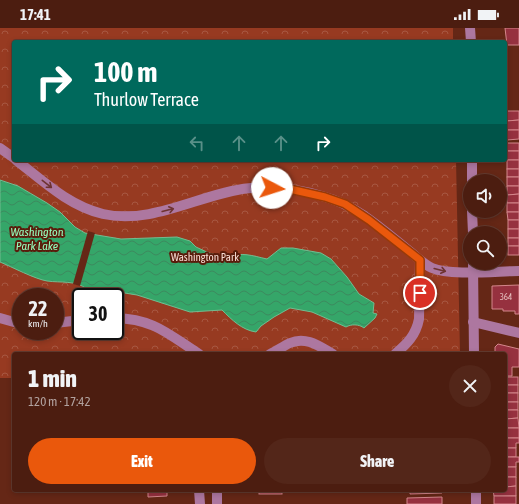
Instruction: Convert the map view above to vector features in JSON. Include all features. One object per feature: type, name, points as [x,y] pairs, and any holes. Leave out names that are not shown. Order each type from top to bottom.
[{"type":"street","points":[[470,28],[470,40]]},
{"type":"street","points":[[0,148],[12,157]]},
{"type":"street","points":[[19,162],[64,198],[103,214],[117,216],[135,216],[166,210],[232,191],[259,188],[285,188],[325,197],[345,204],[369,220],[432,268],[444,271],[463,268]]},
{"type":"street","points":[[472,162],[472,174]]},
{"type":"street","points":[[397,352],[405,346],[418,327],[420,260]]},
{"type":"street","points":[[473,270],[474,352]]},
{"type":"street","points":[[507,270],[519,271]]},
{"type":"street","points":[[0,318],[12,321]]},
{"type":"street","points":[[124,319],[156,326],[196,352]]},
{"type":"street","points":[[473,322],[519,333]]},
{"type":"street","points":[[274,352],[290,343],[301,341],[313,342],[330,352]]},
{"type":"street","points":[[199,492],[200,504]]},
{"type":"street","points":[[217,492],[217,504]]},
{"type":"street","points":[[476,492],[476,504]]},
{"type":"green space","name":"Washington Park","points":[[0,28],[453,28],[453,40],[12,40],[12,162],[456,162],[460,352],[12,352],[12,378],[0,378]]},
{"type":"water","name":"Washington Park Lake","points":[[0,180],[18,186],[47,203],[60,212],[75,227],[85,233],[121,239],[177,237],[190,241],[196,247],[209,253],[227,258],[242,254],[267,259],[281,248],[293,248],[321,253],[331,259],[347,277],[359,294],[374,303],[373,313],[377,314],[375,318],[364,328],[355,325],[346,327],[312,312],[290,308],[261,326],[256,332],[242,327],[233,321],[222,310],[190,312],[137,295],[124,293],[124,288],[85,288],[73,283],[47,281],[36,278],[0,262]]},
{"type":"pier","points":[[88,231],[95,233],[80,286],[73,284]]},
{"type":"building","points":[[505,28],[519,28],[519,45],[507,45]]},
{"type":"building","points":[[507,111],[519,111],[519,120],[507,121]]},
{"type":"building","points":[[519,120],[519,130],[507,130],[507,121]]},
{"type":"building","points":[[507,130],[519,130],[519,139],[507,140]]},
{"type":"building","points":[[507,143],[519,143],[519,151],[507,151]]},
{"type":"building","points":[[507,151],[519,151],[519,160],[507,160]]},
{"type":"building","points":[[507,160],[519,160],[519,169],[507,169]]},
{"type":"building","points":[[507,169],[519,169],[519,177],[507,177]]},
{"type":"building","points":[[507,177],[519,177],[519,186],[507,186]]},
{"type":"building","points":[[507,186],[519,186],[519,194],[507,195]]},
{"type":"building","points":[[519,194],[519,203],[507,203],[507,195]]},
{"type":"building","points":[[507,203],[519,203],[519,212],[507,212]]},
{"type":"building","points":[[507,212],[519,212],[519,220],[508,220]]},
{"type":"building","points":[[508,220],[519,220],[519,229],[508,229]]},
{"type":"building","points":[[508,229],[519,229],[519,238],[508,238]]},
{"type":"building","points":[[508,238],[519,238],[519,246],[508,246]]},
{"type":"building","points":[[508,246],[519,246],[519,255],[508,255]]},
{"type":"building","points":[[519,285],[519,314],[515,314],[515,311],[492,309],[492,286]]},
{"type":"building","points":[[498,344],[519,349],[519,367],[512,367],[512,376],[507,376],[507,352],[495,352],[495,347]]},
{"type":"building","points":[[507,377],[518,377],[518,385],[507,385]]},
{"type":"building","points":[[507,385],[518,385],[518,393],[507,393]]},
{"type":"building","points":[[507,393],[518,393],[518,402],[507,402]]},
{"type":"building","points":[[507,402],[518,402],[518,410],[507,410]]},
{"type":"building","points":[[507,410],[518,410],[518,418],[507,419]]},
{"type":"building","points":[[518,418],[519,428],[507,428],[507,419]]},
{"type":"building","points":[[507,428],[519,428],[519,438],[507,438]]},
{"type":"building","points":[[507,438],[519,438],[519,443],[516,443],[516,448],[507,448]]},
{"type":"building","points":[[507,448],[516,448],[516,457],[507,457]]},
{"type":"building","points":[[507,457],[519,457],[519,462],[516,462],[516,467],[507,467]]},
{"type":"building","points":[[507,467],[516,467],[516,477],[507,477]]},
{"type":"building","points":[[507,477],[516,477],[516,486],[507,487]]},
{"type":"building","points":[[516,486],[516,496],[494,496],[493,492],[507,492],[507,487]]},
{"type":"building","points":[[148,492],[167,492],[167,496],[148,497]]},
{"type":"building","points":[[259,492],[282,492],[282,494],[259,494]]},
{"type":"building","points":[[410,492],[442,492],[442,493],[410,494]]},
{"type":"building","points":[[494,496],[516,496],[516,504],[494,504]]},
{"type":"building","points":[[442,497],[442,504],[407,504],[407,498]]},
{"type":"route","points":[[272,188],[285,188],[325,197],[345,204],[369,220],[420,260],[420,293]]}]
